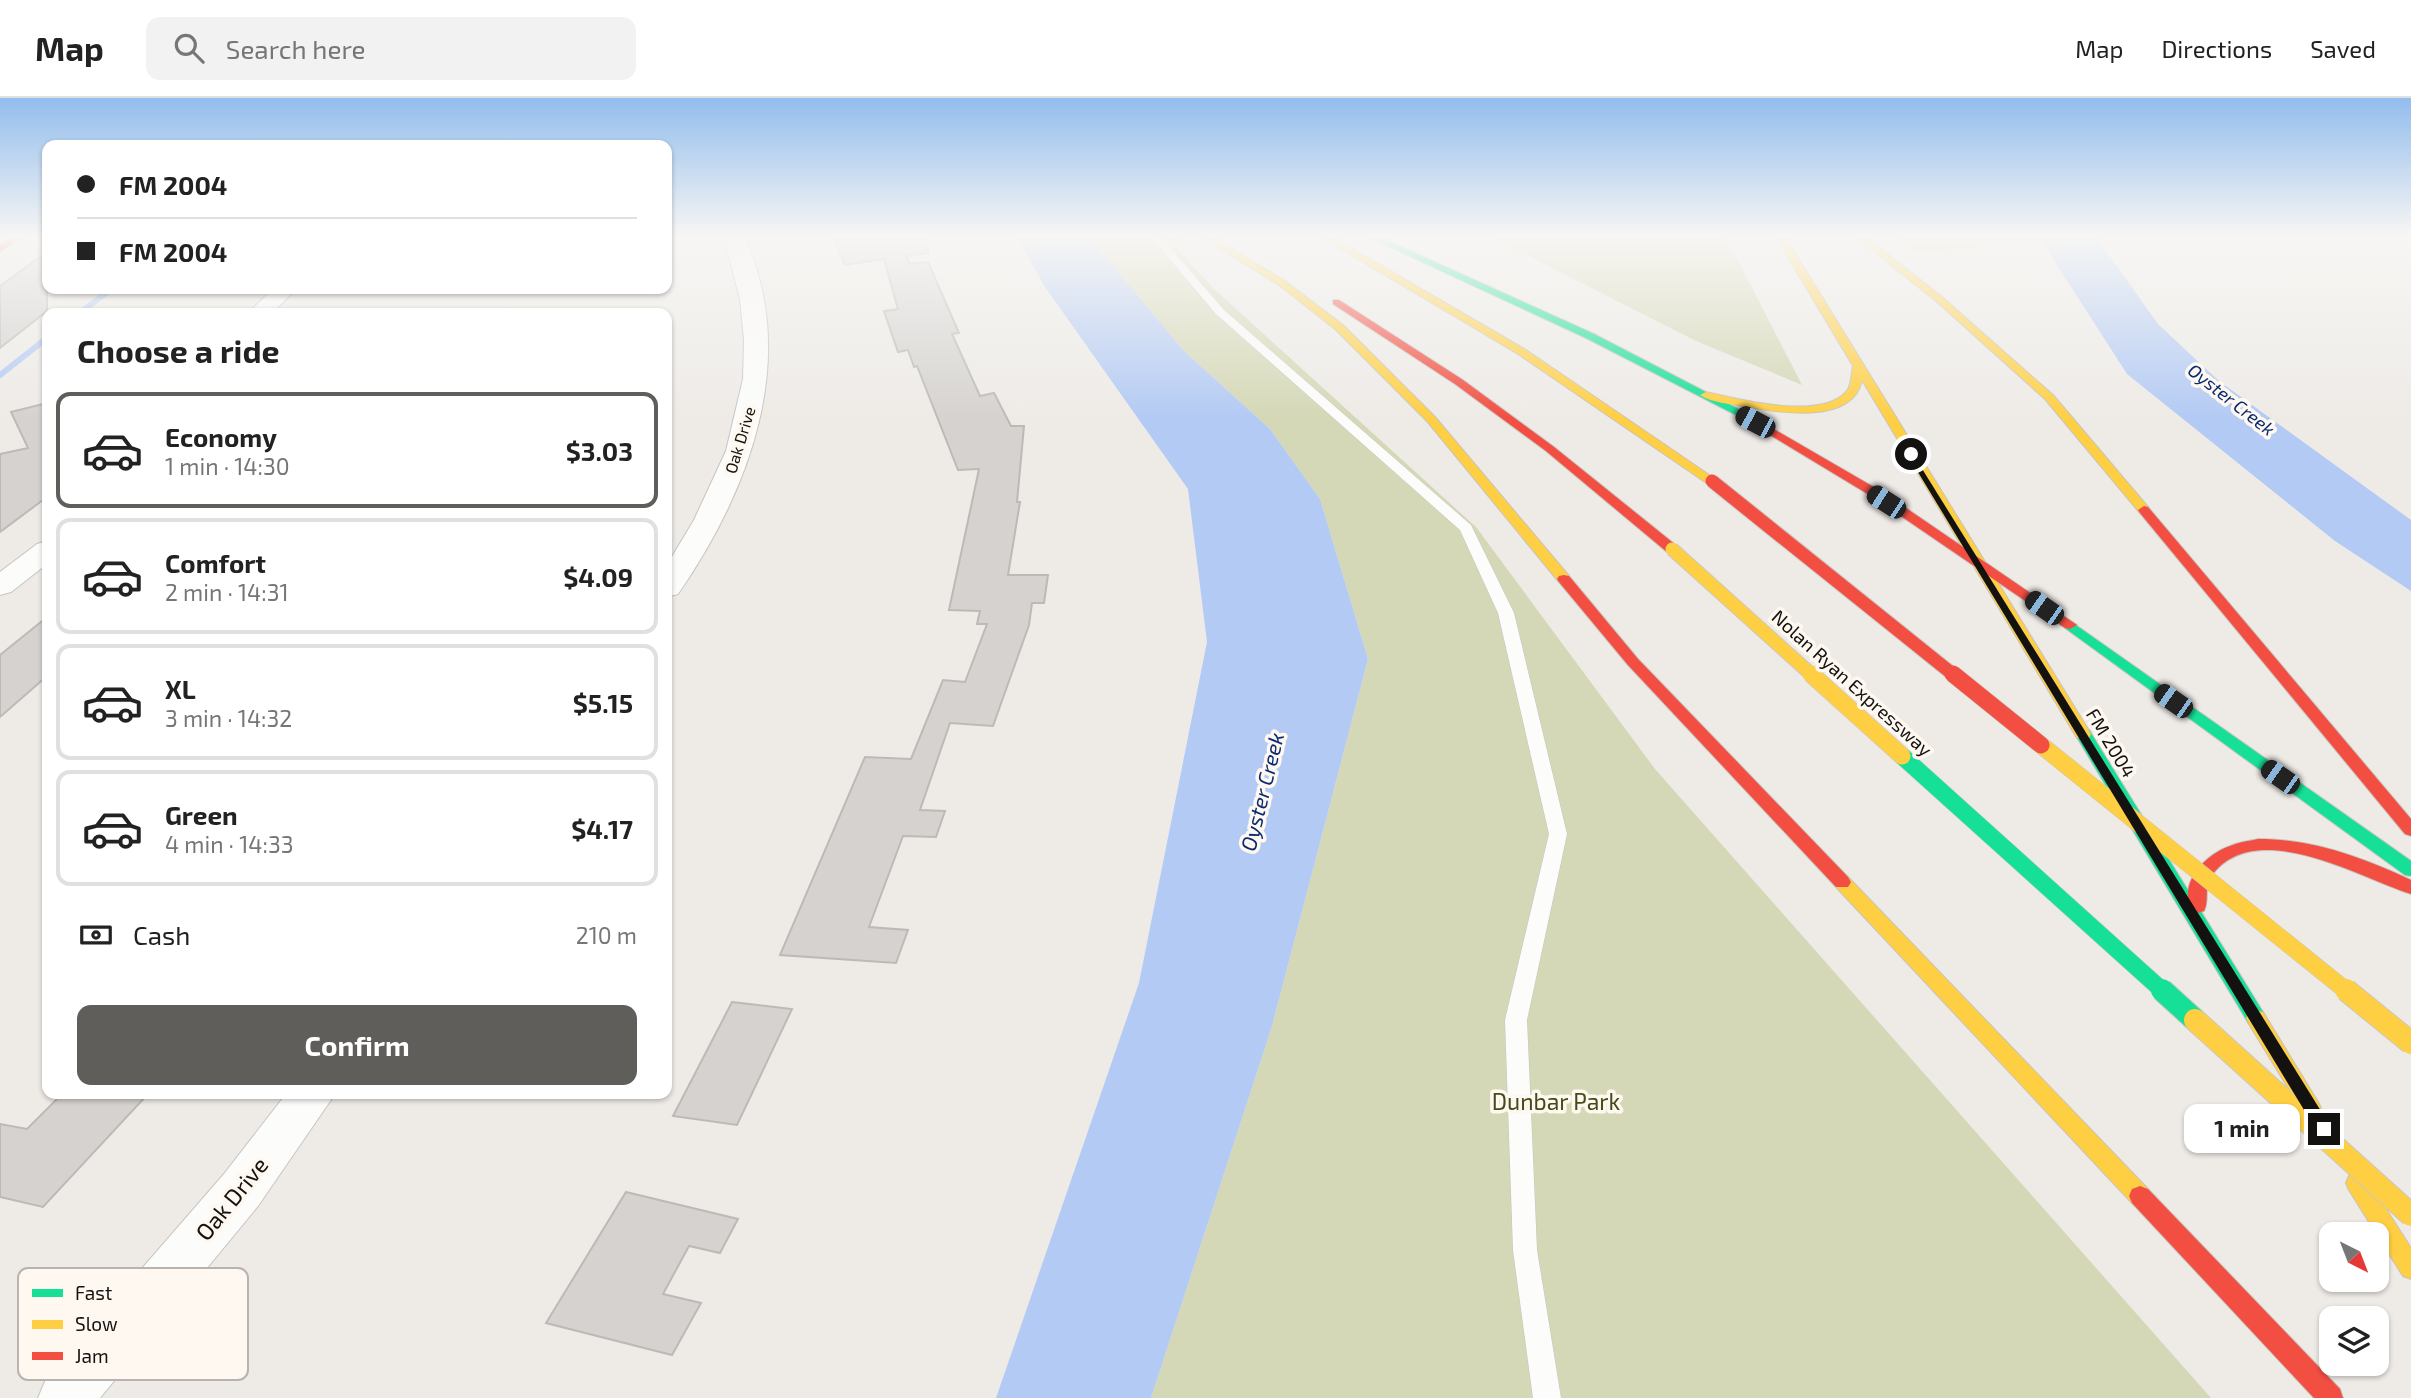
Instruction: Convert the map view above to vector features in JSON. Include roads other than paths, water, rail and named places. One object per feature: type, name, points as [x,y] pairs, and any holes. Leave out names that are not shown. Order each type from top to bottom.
[{"type":"main road","points":[[1301,298],[1339,327],[1431,419],[1633,662],[2332,1398]]},
{"type":"main road","name":"Nolan Ryan Expressway","points":[[1328,298],[1459,382],[1549,449],[1672,549],[2411,1215]]},
{"type":"main road","points":[[1431,298],[1597,399],[1712,481],[2411,1043]]},
{"type":"main road","points":[[1507,298],[1594,337],[1803,449],[1977,562],[2411,870]]},
{"type":"main road","name":"FM 2004","points":[[1816,298],[2222,966],[2411,1268]]},
{"type":"main road","points":[[1937,298],[2049,397],[2411,830]]},
{"type":"main road","points":[[1706,395],[1746,406],[1814,408],[1845,399],[1852,394],[1858,367]]},
{"type":"main road","points":[[2222,966],[2196,899],[2201,875],[2216,856],[2241,847],[2278,845],[2371,866],[2411,887]]},
{"type":"street","name":"Oak Drive","points":[[672,580],[723,493],[748,425],[758,361],[757,332],[751,298]]},
{"type":"street","points":[[0,586],[42,554]]},
{"type":"street","name":"Oak Drive","points":[[176,1268],[242,1190],[309,1099]]},
{"type":"street","name":"Oak Drive","points":[[65,1398],[80,1380]]},
{"type":"lane","points":[[1208,298],[1220,312],[1466,528],[1506,613],[1558,834],[1517,1020],[1525,1250],[1547,1398]]},
{"type":"water","name":"Oyster Creek","points":[[1053,298],[1140,298],[1184,351],[1270,429],[1320,499],[1368,659],[1272,1026],[1151,1398],[996,1398],[1139,983],[1207,642],[1188,489]]},
{"type":"water","name":"Oyster Creek","points":[[2078,298],[2139,298],[2158,324],[2219,381],[2411,520],[2411,591],[2335,541],[2127,374]]},
{"type":"waterway","points":[[86,308],[100,298]]},
{"type":"waterway","points":[[0,375],[42,342]]},
{"type":"park label","name":"Dunbar Park","points":[[1556,1102]]}]
